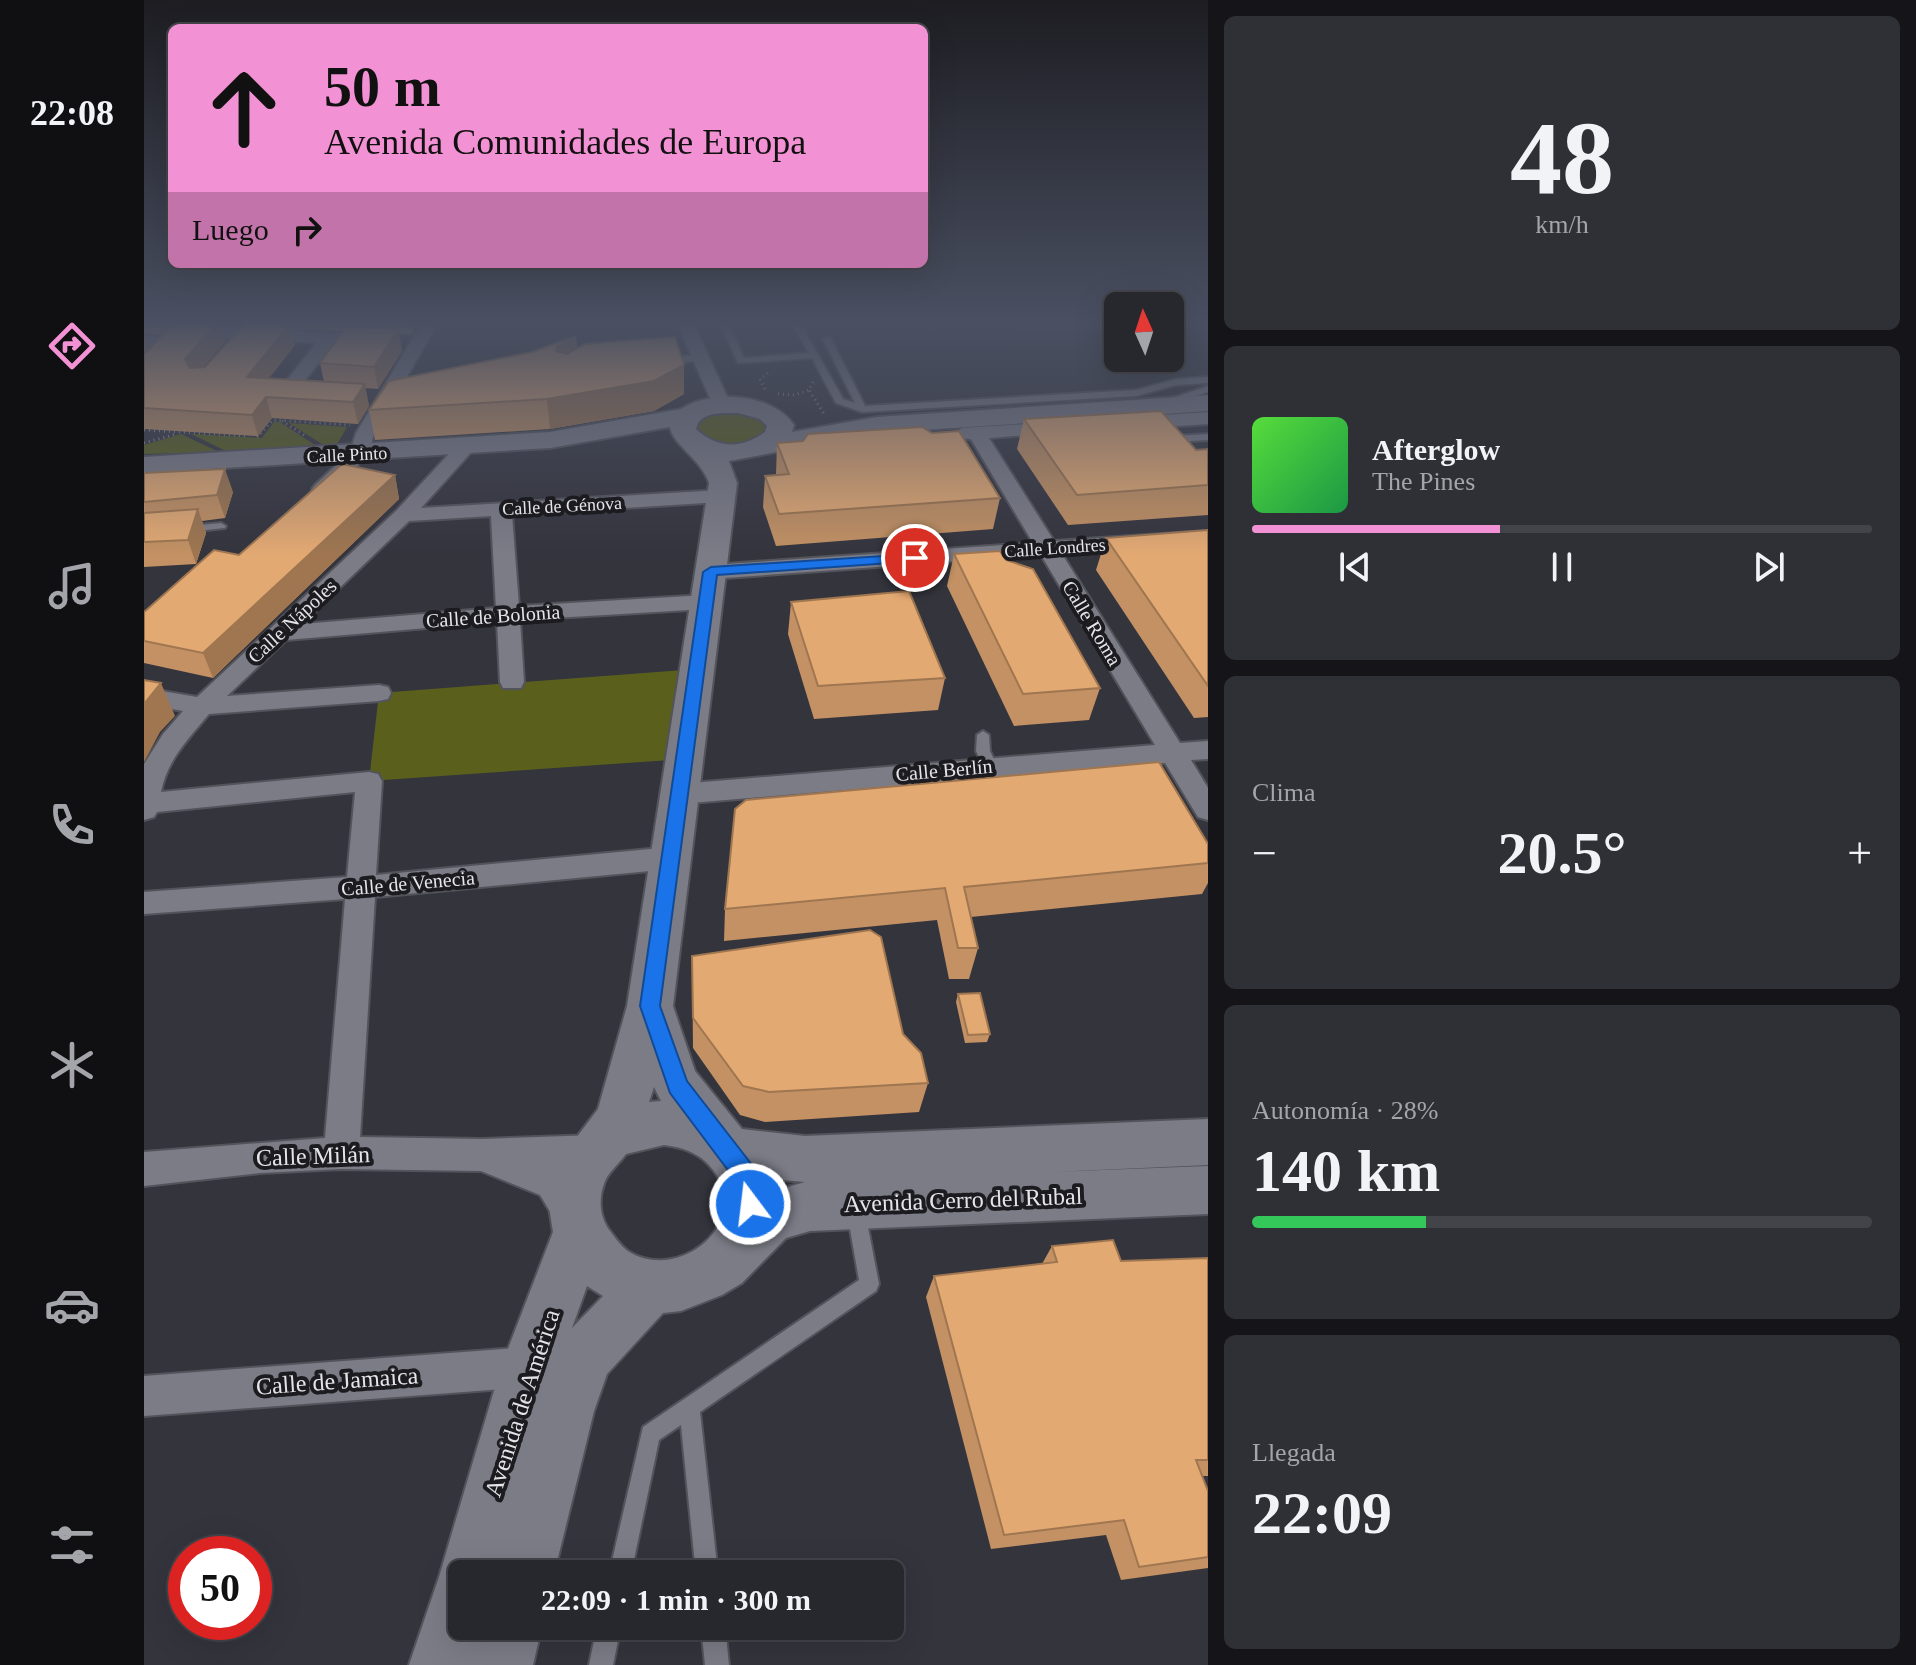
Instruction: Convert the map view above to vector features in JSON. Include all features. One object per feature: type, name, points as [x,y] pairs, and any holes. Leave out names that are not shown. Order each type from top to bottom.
[{"type":"main road","points":[[767,446],[870,417],[1151,421],[1208,403]]},
{"type":"main road","name":"Calle Pinto","points":[[144,465],[465,448],[550,440],[739,405],[769,413]]},
{"type":"main road","points":[[650,1006],[678,1086],[744,1173],[750,1204],[747,1226],[734,1252],[711,1274],[682,1285],[649,1287],[611,1273],[578,1229],[575,1195],[580,1175],[602,1144],[630,1084],[650,1006],[722,490],[717,465],[682,431],[703,410]]},
{"type":"main road","points":[[769,413],[831,427]]},
{"type":"main road","points":[[722,490],[736,465],[781,435],[782,427],[769,413]]},
{"type":"main road","name":"Calle Pinto","points":[[550,440],[698,446],[736,453],[767,446]]},
{"type":"main road","points":[[602,1144],[645,1123],[674,1122],[694,1127],[725,1146],[805,1159],[1208,1142]]},
{"type":"main road","name":"Avenida Cerro del Rubal","points":[[734,1252],[770,1217],[810,1206],[1208,1190]]},
{"type":"main road","name":"Avenida de América","points":[[474,1560],[530,1367],[578,1229]]},
{"type":"main road","name":"Avenida de América","points":[[526,1560],[565,1411],[584,1357],[649,1287]]},
{"type":"main road","points":[[443,1665],[450,1640]]},
{"type":"main road","points":[[499,1665],[505,1640]]},
{"type":"street","points":[[304,506],[359,454],[369,426],[383,401]]},
{"type":"street","points":[[703,410],[705,401]]},
{"type":"street","points":[[831,427],[863,437],[977,434],[1208,418]]},
{"type":"street","name":"Calle Roma","points":[[977,434],[1208,810]]},
{"type":"street","name":"Calle Nápoles","points":[[145,806],[151,775],[172,740],[202,706],[403,515],[465,448]]},
{"type":"street","name":"Calle de Génova","points":[[403,515],[501,510],[722,490]]},
{"type":"street","points":[[501,510],[512,682]]},
{"type":"street","name":"Calle Londres","points":[[708,587],[1047,549],[1208,537]]},
{"type":"street","name":"Calle de Bolonia","points":[[280,633],[507,614],[708,587]]},
{"type":"street","points":[[144,696],[202,706],[379,693]]},
{"type":"street","name":"Calle Berlín","points":[[679,794],[1208,750]]},
{"type":"street","points":[[145,806],[369,781],[341,1153]]},
{"type":"street","name":"Calle de Venecia","points":[[144,903],[363,887],[671,858]]},
{"type":"street","name":"Calle Milán","points":[[144,1169],[260,1157],[341,1153],[482,1155],[602,1144]]},
{"type":"street","points":[[482,1155],[553,1183],[578,1229]]},
{"type":"street","name":"Calle de Jamaica","points":[[144,1396],[530,1367]]},
{"type":"lane","points":[[839,401],[870,417],[1051,401]]},
{"type":"lane","points":[[861,401],[870,417]]},
{"type":"lane","points":[[1183,449],[1169,442],[1151,421],[1187,401]]},
{"type":"lane","points":[[1169,442],[1208,437]]},
{"type":"lane","points":[[175,530],[221,526]]},
{"type":"lane","points":[[983,735],[983,751],[990,766]]},
{"type":"lane","points":[[623,1560],[650,1434],[869,1284],[855,1204]]},
{"type":"lane","points":[[689,1407],[705,1560]]},
{"type":"lane","points":[[601,1665],[606,1640]]},
{"type":"lane","points":[[714,1640],[717,1665]]},
{"type":"path","points":[[815,401],[831,427]]},
{"type":"path","points":[[144,430],[260,437],[273,420],[369,426]]},
{"type":"path","points":[[144,443],[181,432]]},
{"type":"green space","points":[[732,410],[763,421],[767,430],[761,439],[727,447],[696,436],[694,422],[705,414]]},
{"type":"green space","points":[[274,422],[280,422],[318,447],[226,451],[191,434],[262,438]]},
{"type":"green space","points":[[289,423],[347,427],[336,446],[325,446]]},
{"type":"green space","points":[[181,434],[219,452],[144,454],[144,445]]},
{"type":"green space","points":[[697,669],[684,759],[369,781],[379,693]]},
{"type":"building","points":[[144,401],[263,401],[252,415],[144,408]]},
{"type":"building","points":[[375,401],[519,401],[369,410]]},
{"type":"building","points":[[1161,411],[1196,450],[1208,449],[1208,485],[1077,495],[1024,419]]},
{"type":"building","points":[[922,427],[932,433],[959,431],[1000,498],[779,514],[765,476],[789,474],[777,443],[803,441],[808,434]]},
{"type":"building","points":[[342,464],[395,475],[203,653],[144,641],[144,612],[214,550],[239,555]]},
{"type":"building","points":[[225,469],[217,495],[144,502],[144,473]]},
{"type":"building","points":[[198,509],[188,540],[144,542],[144,513]]},
{"type":"building","points":[[1208,530],[1208,686],[1106,538]]},
{"type":"building","points":[[1000,551],[1006,560],[1033,569],[1100,688],[1023,694],[954,554]]},
{"type":"building","points":[[909,591],[945,678],[818,686],[791,602]]},
{"type":"building","points":[[144,680],[161,683],[144,704]]},
{"type":"building","points":[[1159,762],[1208,844],[1208,863],[964,887],[978,948],[958,948],[945,888],[725,909],[735,809],[746,800]]},
{"type":"building","points":[[870,930],[881,937],[903,1034],[921,1053],[928,1083],[769,1092],[743,1086],[693,1018],[692,956]]},
{"type":"building","points":[[980,993],[990,1034],[968,1035],[958,994]]},
{"type":"building","points":[[1113,1240],[1121,1261],[1208,1258],[1208,1460],[1196,1460],[1208,1491],[1208,1557],[1139,1567],[1124,1520],[1004,1535],[934,1276],[1057,1262],[1052,1246]]},
{"type":"route","points":[[750,1204],[744,1173],[678,1086],[662,1048],[650,1006],[711,572],[915,558]]}]
